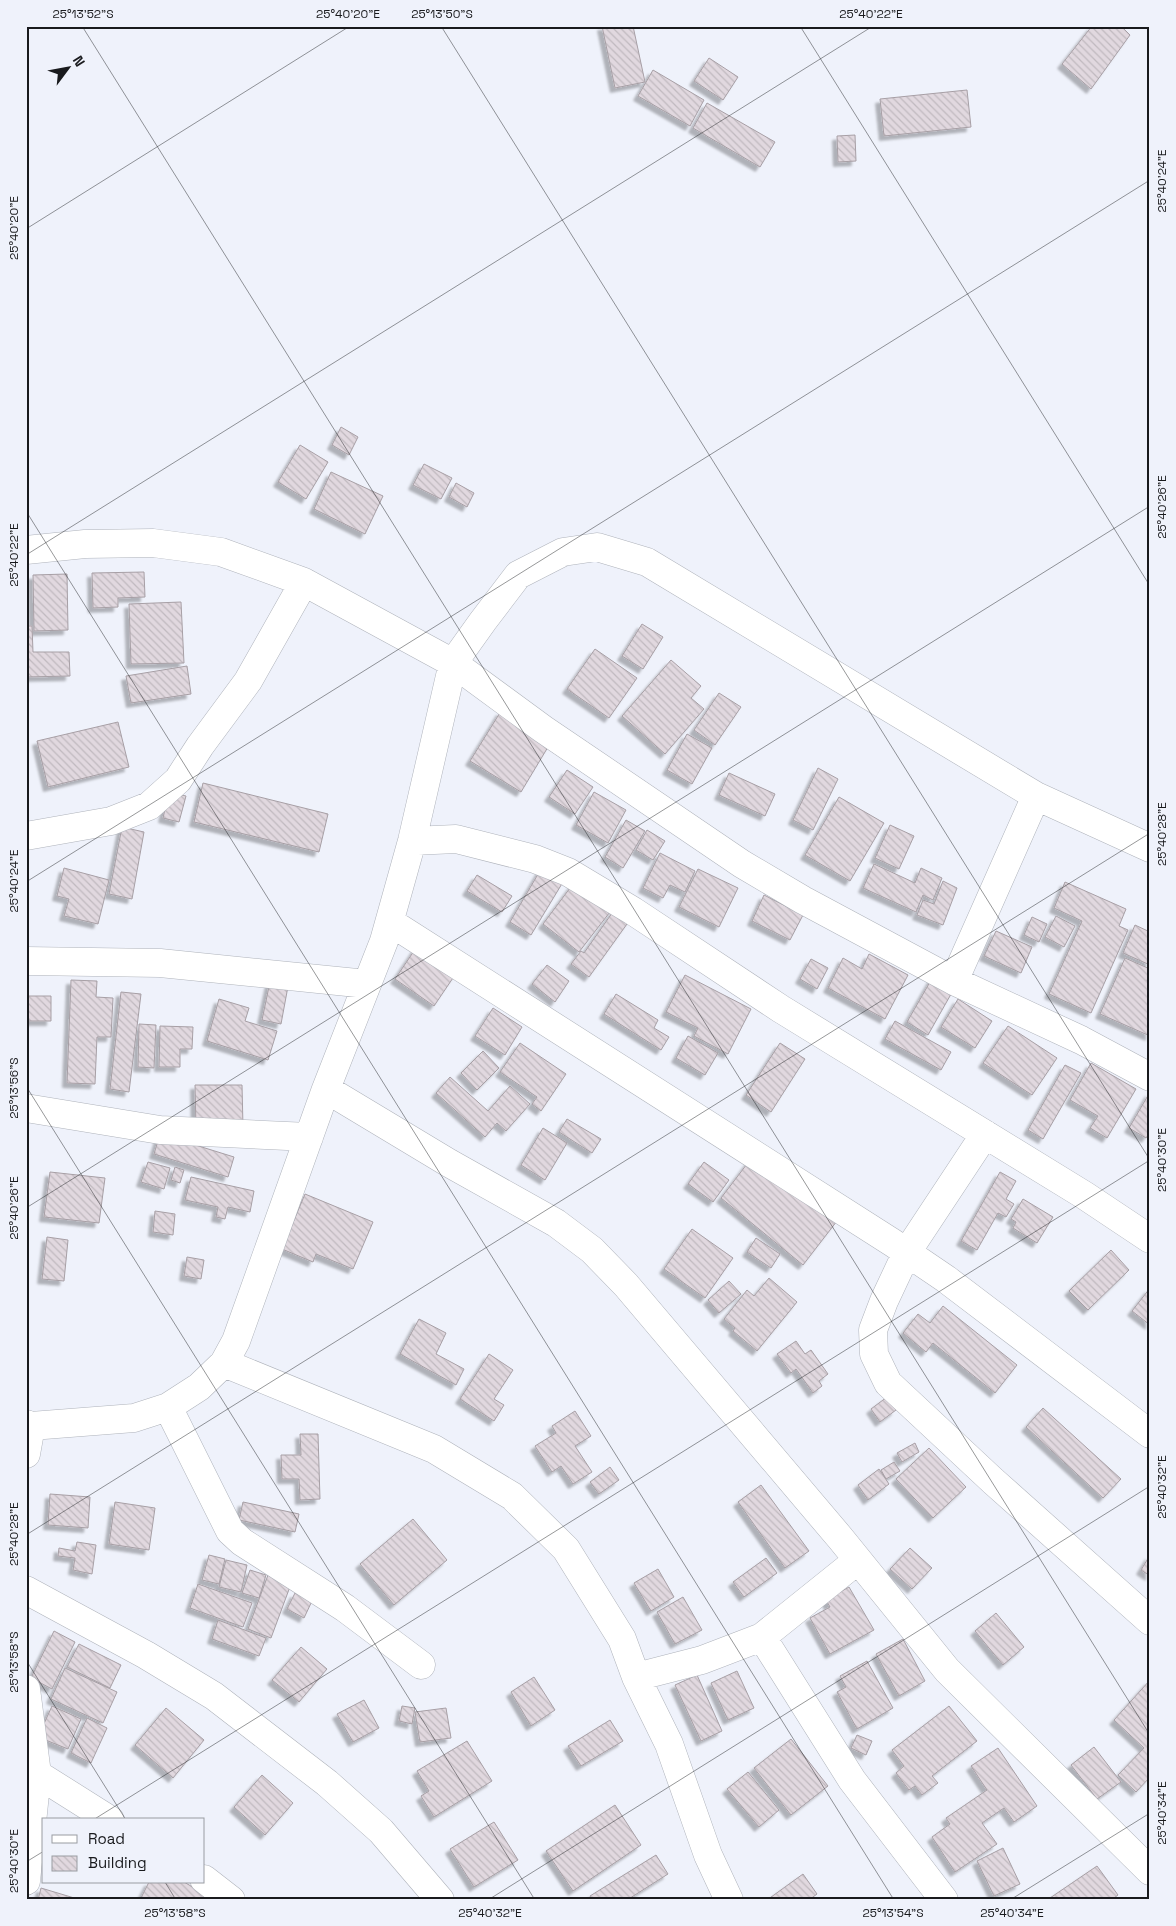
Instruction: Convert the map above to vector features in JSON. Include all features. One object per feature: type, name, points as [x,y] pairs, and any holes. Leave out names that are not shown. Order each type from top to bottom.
[{"type":"street","points":[[26,550],[84,544],[153,543],[221,552],[304,582],[453,663],[543,729],[742,864],[803,900],[954,981],[1081,1040],[1150,1077]]},
{"type":"street","points":[[26,1454],[29,1425],[134,1418],[168,1407],[199,1387],[224,1363],[236,1341],[326,1089],[384,942],[412,841],[453,663],[518,575],[563,552],[597,547],[647,562],[1036,796],[1150,848]]},
{"type":"street","points":[[26,836],[111,821],[149,806],[178,780],[200,746],[248,681],[304,582]]},
{"type":"street","points":[[954,981],[1036,796]]},
{"type":"street","points":[[412,841],[456,839],[535,859],[568,872],[633,911],[781,1009],[1084,1195],[1150,1239]]},
{"type":"street","points":[[390,922],[907,1252],[954,1285],[1150,1434]]},
{"type":"street","points":[[26,961],[160,963],[367,984]]},
{"type":"street","points":[[326,1089],[449,1163],[556,1223],[592,1250],[626,1286],[858,1560],[947,1670],[1150,1871]]},
{"type":"street","points":[[26,1108],[160,1130],[309,1137]]},
{"type":"street","points":[[985,1134],[907,1252],[884,1301],[873,1330],[874,1354],[888,1383],[993,1482],[1150,1621]]},
{"type":"street","points":[[224,1363],[434,1449],[512,1496],[566,1549],[622,1639],[636,1677],[669,1744],[708,1855],[729,1900]]},
{"type":"street","points":[[168,1407],[230,1531],[242,1542],[345,1608],[422,1665]]},
{"type":"street","points":[[636,1677],[702,1660],[762,1637],[858,1560]]},
{"type":"street","points":[[26,1590],[146,1654],[214,1696],[327,1783],[381,1831],[440,1900]]},
{"type":"street","points":[[762,1637],[852,1780],[944,1900]]},
{"type":"street","points":[[26,1689],[32,1773],[26,1881]]},
{"type":"street","points":[[32,1773],[107,1818]]},
{"type":"street","points":[[205,1880],[231,1900]]},
{"type":"building","points":[[602,26],[633,26],[645,82],[615,88]]},
{"type":"building","points":[[1092,26],[1121,26],[1130,35],[1091,89],[1062,64]]},
{"type":"building","points":[[709,58],[738,77],[723,100],[694,81]]},
{"type":"building","points":[[653,70],[704,100],[690,126],[638,96]]},
{"type":"building","points":[[967,90],[971,127],[884,136],[880,99]]},
{"type":"building","points":[[707,103],[775,142],[760,167],[693,128]]},
{"type":"building","points":[[855,135],[856,161],[838,162],[837,136]]},
{"type":"building","points":[[341,427],[358,437],[349,455],[332,445]]},
{"type":"building","points":[[300,445],[328,462],[306,499],[278,482]]},
{"type":"building","points":[[424,464],[452,478],[441,499],[413,485]]},
{"type":"building","points":[[331,472],[383,496],[365,534],[314,509]]},
{"type":"building","points":[[456,483],[474,493],[467,507],[449,497]]},
{"type":"building","points":[[144,572],[145,597],[118,598],[118,607],[93,608],[92,573]]},
{"type":"building","points":[[67,574],[68,630],[34,631],[33,575]]},
{"type":"building","points":[[181,602],[184,663],[131,664],[129,604]]},
{"type":"building","points":[[642,624],[663,637],[643,669],[622,656]]},
{"type":"building","points":[[26,626],[32,626],[33,652],[69,652],[70,676],[26,677]]},
{"type":"building","points":[[595,649],[637,678],[609,718],[567,689]]},
{"type":"building","points":[[671,660],[701,686],[691,698],[704,709],[665,754],[622,716]]},
{"type":"building","points":[[187,666],[191,694],[131,703],[126,676]]},
{"type":"building","points":[[719,693],[741,707],[715,745],[694,730]]},
{"type":"building","points":[[501,711],[551,742],[521,792],[470,761]]},
{"type":"building","points":[[118,722],[129,767],[48,787],[37,741]]},
{"type":"building","points":[[687,734],[712,748],[692,784],[667,770]]},
{"type":"building","points":[[818,768],[838,779],[813,830],[793,820]]},
{"type":"building","points":[[567,770],[593,787],[575,814],[549,797]]},
{"type":"building","points":[[729,773],[775,794],[765,816],[719,795]]},
{"type":"building","points":[[203,783],[328,814],[319,852],[194,822]]},
{"type":"building","points":[[169,792],[186,796],[179,822],[163,818]]},
{"type":"building","points":[[594,792],[626,810],[608,843],[576,825]]},
{"type":"building","points":[[839,797],[884,823],[850,881],[805,855]]},
{"type":"building","points":[[626,820],[645,831],[623,868],[605,857]]},
{"type":"building","points":[[890,825],[914,836],[899,869],[875,858]]},
{"type":"building","points":[[122,827],[144,832],[132,899],[109,894]]},
{"type":"building","points":[[647,830],[665,841],[653,860],[636,850]]},
{"type":"building","points":[[660,853],[695,871],[685,892],[670,885],[663,898],[643,888]]},
{"type":"building","points":[[874,864],[915,883],[921,868],[942,878],[933,900],[923,895],[916,912],[863,888]]},
{"type":"building","points":[[64,868],[109,880],[98,924],[64,916],[69,899],[57,896]]},
{"type":"building","points":[[541,869],[563,882],[531,935],[510,922]]},
{"type":"building","points":[[698,869],[738,888],[719,927],[679,907]]},
{"type":"building","points":[[477,875],[512,896],[502,912],[467,891]]},
{"type":"building","points":[[943,881],[957,888],[943,925],[917,915],[923,900],[934,904]]},
{"type":"building","points":[[1065,882],[1126,909],[1119,926],[1128,930],[1091,1013],[1049,994],[1082,921],[1054,908]]},
{"type":"building","points":[[573,884],[610,912],[579,952],[543,924]]},
{"type":"building","points":[[764,895],[803,915],[790,940],[752,921]]},
{"type":"building","points":[[617,906],[632,917],[589,977],[571,964],[581,951],[584,953]]},
{"type":"building","points":[[1056,916],[1075,926],[1064,947],[1045,937]]},
{"type":"building","points":[[1032,917],[1047,924],[1039,942],[1024,935]]},
{"type":"building","points":[[1135,925],[1150,932],[1150,965],[1123,953]]},
{"type":"building","points":[[996,931],[1032,947],[1021,973],[984,956]]},
{"type":"building","points":[[418,945],[457,972],[434,1006],[395,979]]},
{"type":"building","points":[[869,954],[908,975],[885,1019],[828,988],[843,958],[862,969]]},
{"type":"building","points":[[1125,958],[1150,969],[1147,981],[1150,982],[1150,1036],[1100,1014]]},
{"type":"building","points":[[811,959],[828,968],[817,989],[800,979]]},
{"type":"building","points":[[547,965],[569,981],[555,1002],[532,984]]},
{"type":"building","points":[[685,975],[751,1009],[728,1054],[694,1036],[698,1028],[666,1012]]},
{"type":"building","points":[[934,975],[955,987],[928,1035],[907,1022]]},
{"type":"building","points":[[271,977],[289,981],[281,1024],[262,1020]]},
{"type":"building","points":[[71,980],[97,981],[96,997],[113,998],[111,1037],[97,1037],[95,1084],[67,1083]]},
{"type":"building","points":[[121,992],[141,994],[129,1092],[110,1089]]},
{"type":"building","points":[[616,994],[658,1020],[654,1028],[669,1037],[661,1050],[604,1014]]},
{"type":"building","points":[[26,996],[51,996],[51,1021],[26,1021]]},
{"type":"building","points":[[219,999],[249,1008],[245,1021],[277,1031],[268,1060],[207,1041]]},
{"type":"building","points":[[958,999],[992,1021],[975,1048],[941,1027]]},
{"type":"building","points":[[493,1008],[522,1027],[505,1055],[475,1036]]},
{"type":"building","points":[[895,1021],[951,1052],[941,1070],[885,1039]]},
{"type":"building","points":[[139,1024],[156,1025],[154,1068],[138,1067]]},
{"type":"building","points":[[160,1026],[193,1027],[192,1049],[180,1049],[180,1067],[159,1067]]},
{"type":"building","points":[[1008,1026],[1057,1058],[1032,1095],[983,1063]]},
{"type":"building","points":[[688,1036],[718,1053],[705,1075],[676,1058]]},
{"type":"building","points":[[520,1043],[566,1074],[541,1111],[532,1104],[537,1097],[500,1072]]},
{"type":"building","points":[[780,1043],[805,1059],[771,1112],[746,1095]]},
{"type":"building","points":[[483,1051],[499,1068],[477,1090],[461,1073]]},
{"type":"building","points":[[1091,1063],[1136,1089],[1107,1138],[1090,1128],[1098,1116],[1070,1100]]},
{"type":"building","points":[[1065,1065],[1081,1073],[1043,1139],[1028,1130]]},
{"type":"building","points":[[450,1077],[488,1111],[510,1086],[530,1104],[506,1131],[497,1123],[485,1137],[436,1093]]},
{"type":"building","points":[[195,1085],[242,1085],[243,1127],[196,1128]]},
{"type":"building","points":[[1150,1092],[1150,1132],[1146,1138],[1129,1128]]},
{"type":"building","points":[[567,1119],[601,1139],[592,1153],[559,1132]]},
{"type":"building","points":[[543,1128],[567,1143],[545,1180],[521,1165]]},
{"type":"building","points":[[160,1134],[234,1157],[228,1177],[154,1154]]},
{"type":"building","points":[[750,1160],[837,1221],[803,1265],[721,1198]]},
{"type":"building","points":[[148,1162],[170,1168],[164,1189],[141,1182]]},
{"type":"building","points":[[704,1162],[729,1180],[713,1202],[688,1184]]},
{"type":"building","points":[[175,1167],[184,1170],[180,1183],[171,1180]]},
{"type":"building","points":[[50,1172],[105,1178],[99,1223],[44,1217]]},
{"type":"building","points":[[1000,1172],[1016,1181],[1006,1199],[1014,1204],[1006,1217],[998,1213],[977,1250],[961,1241]]},
{"type":"building","points":[[191,1177],[254,1191],[250,1212],[228,1207],[225,1219],[216,1217],[218,1207],[185,1200]]},
{"type":"building","points":[[305,1194],[373,1222],[353,1269],[316,1254],[313,1262],[282,1249]]},
{"type":"building","points":[[1023,1199],[1053,1217],[1037,1243],[1013,1228],[1016,1222],[1011,1219]]},
{"type":"building","points":[[155,1211],[175,1214],[173,1235],[153,1232]]},
{"type":"building","points":[[692,1229],[733,1258],[705,1298],[664,1269]]},
{"type":"building","points":[[47,1237],[68,1240],[64,1281],[42,1279]]},
{"type":"building","points":[[756,1238],[780,1254],[771,1268],[747,1252]]},
{"type":"building","points":[[1111,1250],[1129,1270],[1088,1310],[1069,1291]]},
{"type":"building","points":[[187,1257],[204,1260],[201,1279],[184,1276]]},
{"type":"building","points":[[769,1278],[797,1302],[757,1351],[733,1331],[735,1328],[724,1319],[747,1290],[754,1296]]},
{"type":"building","points":[[729,1281],[741,1294],[719,1313],[708,1300]]},
{"type":"building","points":[[1150,1288],[1150,1325],[1132,1311]]},
{"type":"building","points":[[943,1306],[1017,1365],[995,1393],[933,1343],[926,1352],[903,1333],[918,1314],[930,1323]]},
{"type":"building","points":[[419,1319],[446,1333],[436,1354],[464,1369],[456,1385],[400,1354]]},
{"type":"building","points":[[796,1341],[805,1354],[811,1350],[828,1374],[819,1381],[822,1386],[813,1393],[796,1369],[791,1373],[777,1354]]},
{"type":"building","points":[[489,1354],[513,1370],[494,1399],[504,1405],[494,1421],[460,1399]]},
{"type":"building","points":[[887,1397],[896,1410],[880,1422],[871,1409]]},
{"type":"building","points":[[1043,1408],[1121,1479],[1103,1498],[1026,1427]]},
{"type":"building","points":[[575,1411],[591,1436],[575,1446],[592,1472],[573,1484],[561,1466],[552,1472],[535,1446],[556,1433],[552,1426]]},
{"type":"building","points":[[300,1434],[318,1434],[320,1499],[300,1500],[299,1479],[282,1479],[281,1455],[301,1455]]},
{"type":"building","points":[[915,1443],[919,1452],[902,1462],[897,1453]]},
{"type":"building","points":[[929,1448],[966,1487],[933,1518],[896,1479]]},
{"type":"building","points":[[894,1462],[900,1471],[886,1479],[881,1470]]},
{"type":"building","points":[[610,1467],[619,1480],[599,1494],[590,1482]]},
{"type":"building","points":[[879,1469],[889,1484],[868,1500],[858,1485]]},
{"type":"building","points":[[761,1485],[809,1551],[785,1568],[738,1502]]},
{"type":"building","points":[[50,1494],[90,1497],[88,1528],[48,1525]]},
{"type":"building","points":[[115,1502],[155,1508],[149,1550],[109,1544]]},
{"type":"building","points":[[243,1502],[299,1514],[295,1532],[239,1520]]},
{"type":"building","points":[[413,1519],[447,1560],[394,1605],[360,1564]]},
{"type":"building","points":[[77,1542],[96,1545],[92,1574],[73,1570],[75,1558],[58,1556],[59,1548],[75,1551]]},
{"type":"building","points":[[910,1548],[932,1568],[912,1589],[890,1569]]},
{"type":"building","points":[[209,1555],[225,1559],[219,1584],[202,1580]]},
{"type":"building","points":[[1150,1555],[1150,1576],[1141,1570]]},
{"type":"building","points":[[766,1558],[777,1573],[744,1597],[733,1582]]},
{"type":"building","points":[[226,1560],[247,1565],[241,1592],[219,1587]]},
{"type":"building","points":[[658,1569],[674,1597],[651,1611],[634,1583]]},
{"type":"building","points":[[250,1570],[266,1575],[259,1598],[242,1593]]},
{"type":"building","points":[[268,1575],[291,1584],[271,1638],[248,1629]]},
{"type":"building","points":[[198,1584],[252,1603],[243,1627],[190,1608]]},
{"type":"building","points":[[849,1587],[874,1630],[830,1654],[810,1618],[830,1607],[826,1600]]},
{"type":"building","points":[[295,1593],[312,1601],[304,1618],[287,1609]]},
{"type":"building","points":[[683,1597],[702,1630],[675,1644],[657,1612]]},
{"type":"building","points":[[996,1613],[1024,1647],[1003,1665],[975,1631]]},
{"type":"building","points":[[218,1620],[266,1638],[259,1656],[212,1639]]},
{"type":"building","points":[[54,1631],[75,1642],[52,1689],[31,1678]]},
{"type":"building","points":[[903,1639],[925,1681],[899,1696],[876,1654]]},
{"type":"building","points":[[79,1644],[121,1665],[110,1688],[67,1667]]},
{"type":"building","points":[[301,1647],[327,1669],[299,1702],[272,1680]]},
{"type":"building","points":[[867,1661],[893,1708],[857,1729],[837,1692],[846,1687],[840,1676]]},
{"type":"building","points":[[65,1668],[117,1692],[103,1723],[51,1699]]},
{"type":"building","points":[[737,1671],[754,1708],[728,1720],[711,1683]]},
{"type":"building","points":[[697,1675],[722,1731],[701,1741],[675,1685]]},
{"type":"building","points":[[534,1677],[555,1710],[531,1726],[511,1692]]},
{"type":"building","points":[[1150,1680],[1150,1777],[1136,1792],[1118,1775],[1144,1748],[1114,1720]]},
{"type":"building","points":[[364,1700],[379,1728],[353,1742],[337,1714]]},
{"type":"building","points":[[52,1706],[81,1719],[68,1749],[38,1737]]},
{"type":"building","points":[[402,1706],[415,1708],[412,1724],[399,1721]]},
{"type":"building","points":[[949,1706],[977,1741],[932,1776],[938,1783],[922,1795],[915,1786],[909,1790],[896,1773],[904,1766],[892,1750]]},
{"type":"building","points":[[166,1708],[204,1740],[173,1778],[135,1745]]},
{"type":"building","points":[[446,1708],[451,1738],[420,1742],[415,1712]]},
{"type":"building","points":[[87,1718],[107,1728],[91,1763],[71,1753]]},
{"type":"building","points":[[610,1720],[623,1741],[581,1766],[568,1746]]},
{"type":"building","points":[[857,1735],[872,1741],[866,1755],[851,1748]]},
{"type":"building","points":[[791,1739],[828,1786],[791,1815],[754,1768]]},
{"type":"building","points":[[467,1741],[492,1781],[434,1817],[421,1796],[429,1791],[417,1771]]},
{"type":"building","points":[[1094,1747],[1121,1782],[1097,1799],[1071,1765]]},
{"type":"building","points":[[998,1748],[1037,1806],[1014,1822],[1004,1808],[982,1823],[997,1844],[955,1872],[932,1837],[950,1824],[946,1818],[987,1790],[971,1766]]},
{"type":"building","points":[[748,1772],[779,1810],[759,1827],[727,1789]]},
{"type":"building","points":[[262,1775],[293,1803],[265,1835],[234,1807]]},
{"type":"building","points":[[615,1805],[641,1845],[573,1891],[546,1851]]},
{"type":"building","points":[[494,1822],[518,1860],[474,1887],[450,1849]]},
{"type":"building","points":[[1003,1848],[1020,1884],[994,1896],[977,1861]]},
{"type":"building","points":[[656,1855],[668,1874],[627,1900],[592,1900],[590,1896]]},
{"type":"building","points":[[1097,1866],[1118,1895],[1114,1898],[1115,1900],[1051,1900],[1050,1898]]},
{"type":"building","points":[[803,1874],[817,1894],[809,1900],[767,1900]]},
{"type":"building","points":[[148,1884],[187,1884],[215,1900],[140,1900]]},
{"type":"building","points":[[41,1888],[81,1900],[38,1900]]}]
